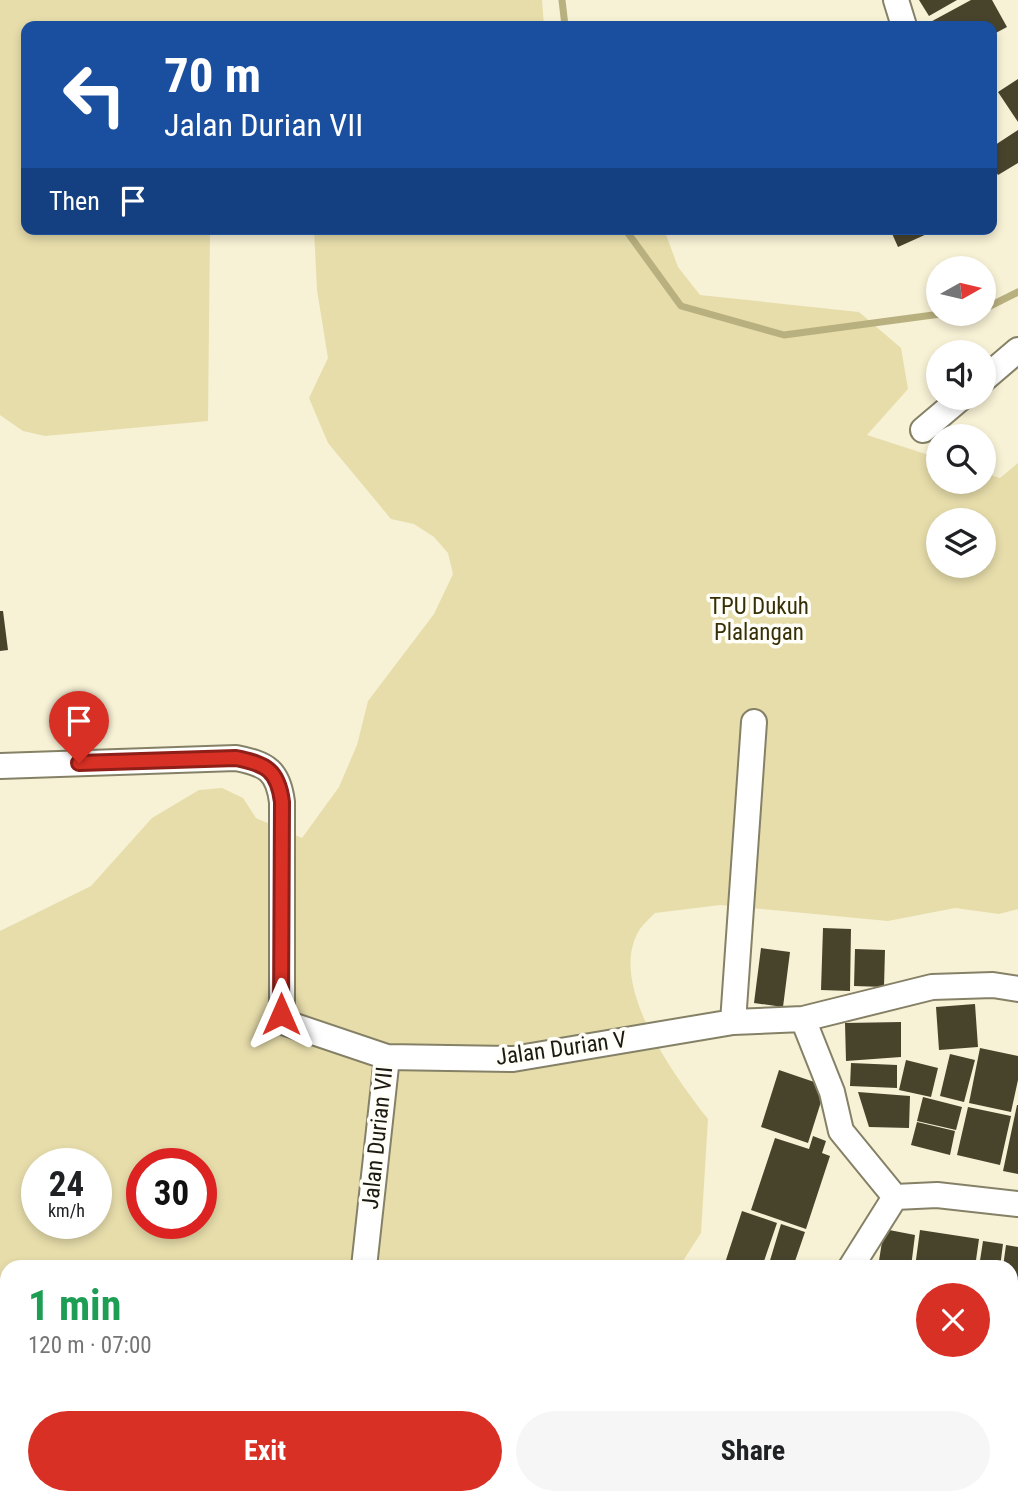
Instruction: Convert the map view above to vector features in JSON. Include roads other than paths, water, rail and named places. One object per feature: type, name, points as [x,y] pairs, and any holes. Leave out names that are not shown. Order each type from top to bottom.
[{"type":"street","points":[[896,0],[902,21]]},
{"type":"street","points":[[996,369],[1018,350]]},
{"type":"street","points":[[923,430],[947,410]]},
{"type":"street","points":[[733,1022],[754,722]]},
{"type":"street","name":"Jalan Durian VII","points":[[0,766],[236,758],[253,761],[271,771],[279,785],[282,802],[282,1018],[286,1023],[387,1057],[364,1260]]},
{"type":"street","name":"Jalan Durian V","points":[[387,1057],[513,1059],[733,1022],[803,1019],[932,987],[993,985],[1018,989]]},
{"type":"street","points":[[803,1019],[832,1092],[841,1131],[895,1197]]},
{"type":"street","points":[[895,1197],[937,1195],[1018,1204]]},
{"type":"street","points":[[855,1260],[895,1197]]},
{"type":"waterway","points":[[562,0],[564,21]]},
{"type":"waterway","points":[[629,235],[681,306],[784,335],[926,316]]},
{"type":"waterway","points":[[996,303],[1018,292]]},
{"type":"park label","name":"TPU Dukuh Plalangan","points":[[759,619]]}]
